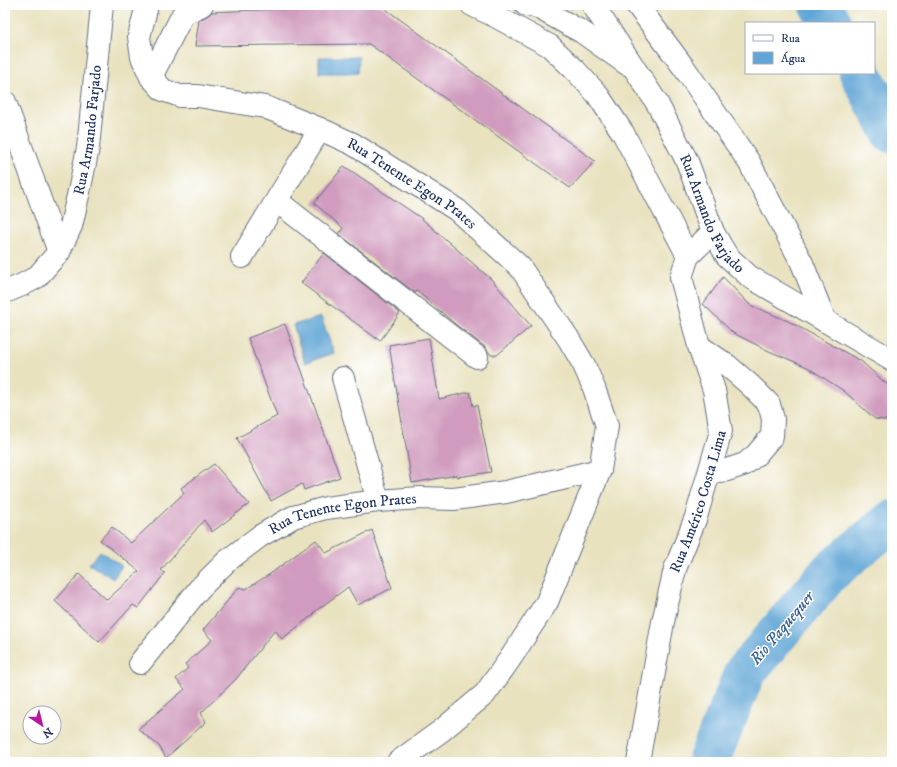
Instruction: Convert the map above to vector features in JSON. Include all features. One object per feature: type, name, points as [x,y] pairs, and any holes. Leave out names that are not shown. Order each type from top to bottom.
[{"type":"street","name":"Rua Armando Farjado","points":[[5,292],[38,277],[59,252],[71,226],[88,148],[102,5]]},
{"type":"street","name":"Rua Tenente Egon Prates","points":[[147,5],[139,37],[142,57],[151,78],[163,90],[180,96],[198,96],[265,107],[353,144],[457,210],[520,267],[568,338],[584,365],[594,388],[607,426],[600,470],[547,602],[485,694],[441,731],[398,762]]},
{"type":"street","points":[[151,78],[183,14],[202,5]]},
{"type":"street","points":[[472,5],[550,46],[576,70],[597,94],[623,133],[688,256]]},
{"type":"street","points":[[526,5],[537,7],[582,32],[637,72]]},
{"type":"street","name":"Rua Armando Farjado","points":[[593,5],[657,103],[687,161],[713,232],[727,256],[750,277],[892,360]]},
{"type":"street","points":[[637,5],[686,69],[750,162],[802,263],[825,321]]},
{"type":"street","points":[[5,102],[59,252]]},
{"type":"street","points":[[242,257],[320,129]]},
{"type":"street","points":[[277,201],[478,357]]},
{"type":"street","name":"Rua Américo Costa Lima","points":[[638,762],[674,569],[696,517],[721,431],[714,390],[699,346],[681,278],[688,256],[713,232]]},
{"type":"street","points":[[699,346],[728,366],[750,385],[769,404],[773,419],[772,436],[756,455],[745,464],[727,470],[710,472]]},
{"type":"street","points":[[343,378],[378,501]]},
{"type":"street","name":"Rua Tenente Egon Prates","points":[[140,663],[199,589],[227,561],[260,536],[293,517],[326,508],[378,501],[420,498],[454,499],[506,492],[600,470]]},
{"type":"water","points":[[319,57],[359,57],[358,73],[319,73]]},
{"type":"water","points":[[321,317],[334,353],[305,363],[293,325]]},
{"type":"water","points":[[100,551],[122,566],[113,579],[89,564]]},
{"type":"building","points":[[380,5],[595,161],[570,188],[369,44],[195,46],[199,20],[212,12]]},
{"type":"building","points":[[344,166],[421,218],[492,280],[531,326],[497,355],[491,355],[485,347],[455,324],[417,291],[415,293],[339,234],[343,228],[314,203]]},
{"type":"building","points":[[324,253],[400,313],[380,341],[301,283]]},
{"type":"building","points":[[723,277],[750,305],[788,321],[861,361],[892,389],[892,421],[875,419],[844,391],[807,367],[769,351],[733,333],[703,304]]},
{"type":"building","points":[[285,324],[340,477],[304,490],[302,484],[271,501],[237,438],[277,416],[248,338]]},
{"type":"building","points":[[429,338],[439,399],[470,392],[473,406],[477,405],[491,472],[457,477],[457,475],[412,483],[389,345]]},
{"type":"building","points":[[214,464],[249,504],[212,532],[204,520],[161,570],[165,573],[138,608],[133,605],[99,642],[55,601],[79,574],[107,600],[139,571],[100,540],[112,527],[131,543],[184,493],[181,488]]},
{"type":"building","points":[[372,530],[392,588],[358,605],[348,587],[313,613],[314,614],[282,639],[275,630],[236,679],[201,713],[206,722],[166,758],[159,746],[138,729],[185,689],[176,679],[188,668],[185,664],[212,640],[203,630],[239,587],[246,589],[270,574],[316,540],[326,553]]},
{"type":"waterway","name":"Rio Paquequer","points":[[820,5],[830,22]]},
{"type":"waterway","name":"Rio Paquequer","points":[[861,74],[892,132]]},
{"type":"waterway","name":"Rio Paquequer","points":[[708,762],[745,672],[830,572],[892,521]]}]
